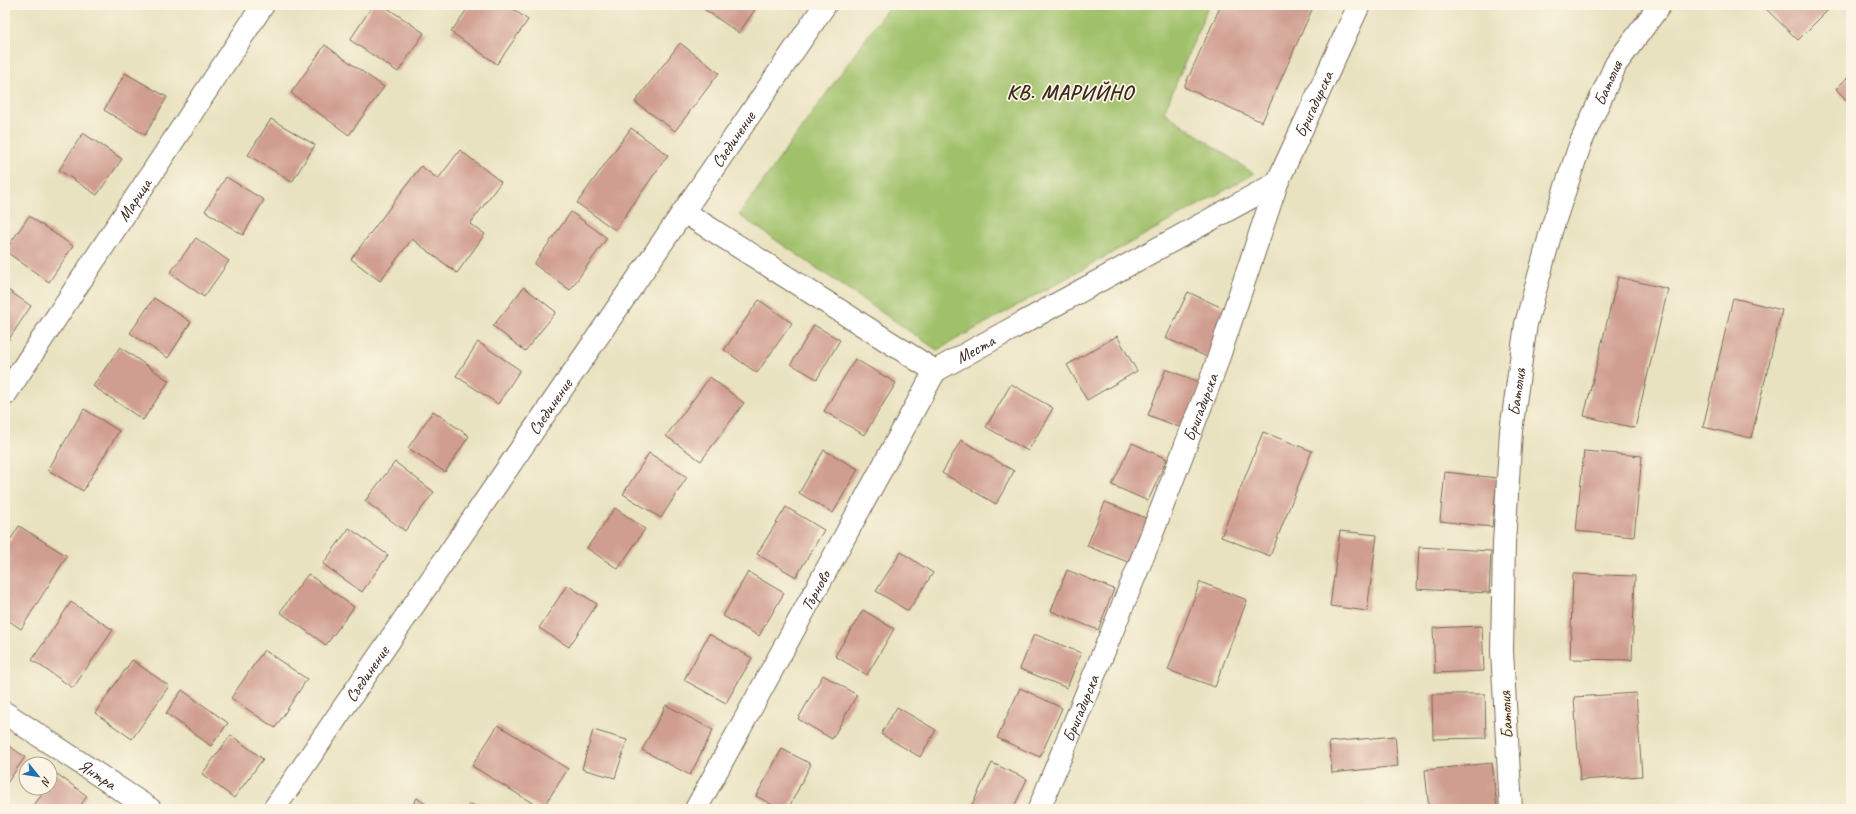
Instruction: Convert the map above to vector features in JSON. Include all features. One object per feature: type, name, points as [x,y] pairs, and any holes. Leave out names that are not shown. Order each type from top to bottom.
[{"type":"street","name":"Марица","points":[[5,395],[263,5]]},
{"type":"street","name":"Съединение","points":[[274,809],[825,5]]},
{"type":"street","name":"Бригадирска","points":[[1039,809],[1148,544],[1213,374],[1277,184],[1359,5]]},
{"type":"street","name":"Батолия","points":[[1511,809],[1502,651],[1504,543],[1511,431],[1526,324],[1552,228],[1581,142],[1616,64],[1660,5]]},
{"type":"street","name":"Места","points":[[935,371],[1277,184]]},
{"type":"street","points":[[684,212],[935,371]]},
{"type":"street","name":"Търново","points":[[696,809],[935,371]]},
{"type":"street","name":"Янтра","points":[[5,713],[150,809]]},
{"type":"green space","points":[[890,5],[1209,5],[1164,112],[1254,174],[937,350],[739,215]]},
{"type":"building","points":[[373,5],[383,5],[424,33],[398,72],[350,40]]},
{"type":"building","points":[[470,5],[508,5],[528,20],[497,64],[451,32]]},
{"type":"building","points":[[698,5],[758,5],[739,33]]},
{"type":"building","points":[[1221,5],[1314,5],[1262,122],[1184,87]]},
{"type":"building","points":[[1762,5],[1833,5],[1798,40]]},
{"type":"building","points":[[680,43],[719,73],[675,131],[635,102]]},
{"type":"building","points":[[325,45],[384,87],[349,135],[291,93]]},
{"type":"building","points":[[125,73],[167,97],[145,135],[104,110]]},
{"type":"building","points":[[1851,74],[1851,105],[1836,89]]},
{"type":"building","points":[[271,119],[315,145],[292,182],[248,155]]},
{"type":"building","points":[[631,128],[668,155],[615,230],[577,203]]},
{"type":"building","points":[[83,133],[122,159],[97,195],[59,170]]},
{"type":"building","points":[[460,150],[501,182],[470,224],[485,234],[457,273],[412,239],[380,281],[351,259],[421,166],[438,179]]},
{"type":"building","points":[[226,177],[264,200],[243,235],[205,211]]},
{"type":"building","points":[[571,212],[607,238],[570,290],[534,264]]},
{"type":"building","points":[[29,216],[73,246],[49,282],[5,251]]},
{"type":"building","points":[[196,238],[229,261],[204,297],[170,273]]},
{"type":"building","points":[[1618,277],[1668,289],[1635,428],[1584,416]]},
{"type":"building","points":[[524,287],[556,312],[525,351],[493,326]]},
{"type":"building","points":[[5,288],[31,306],[5,345]]},
{"type":"building","points":[[1188,292],[1229,311],[1207,357],[1166,338]]},
{"type":"building","points":[[154,298],[191,322],[168,358],[130,333]]},
{"type":"building","points":[[1733,298],[1782,310],[1751,438],[1703,427]]},
{"type":"building","points":[[759,300],[792,323],[757,373],[724,350]]},
{"type":"building","points":[[814,325],[840,340],[817,379],[791,364]]},
{"type":"building","points":[[1117,336],[1137,371],[1087,400],[1067,365]]},
{"type":"building","points":[[478,342],[520,370],[498,404],[456,376]]},
{"type":"building","points":[[120,347],[169,381],[143,420],[93,386]]},
{"type":"building","points":[[855,359],[896,383],[864,435],[824,411]]},
{"type":"building","points":[[1166,369],[1201,383],[1184,429],[1148,415]]},
{"type":"building","points":[[710,377],[744,403],[701,461],[666,436]]},
{"type":"building","points":[[1011,384],[1053,408],[1028,451],[986,427]]},
{"type":"building","points":[[84,409],[119,431],[83,491],[48,470]]},
{"type":"building","points":[[433,411],[469,436],[445,472],[408,448]]},
{"type":"building","points":[[1263,432],[1312,451],[1270,556],[1221,537]]},
{"type":"building","points":[[961,440],[1014,471],[996,504],[942,473]]},
{"type":"building","points":[[1132,443],[1167,459],[1148,501],[1112,485]]},
{"type":"building","points":[[824,450],[858,469],[833,513],[799,493]]},
{"type":"building","points":[[1584,451],[1642,456],[1634,537],[1576,531]]},
{"type":"building","points":[[649,453],[687,477],[661,518],[623,494]]},
{"type":"building","points":[[395,462],[434,492],[405,531],[365,501]]},
{"type":"building","points":[[1445,472],[1497,478],[1492,527],[1440,521]]},
{"type":"building","points":[[1105,502],[1151,520],[1133,564],[1087,546]]},
{"type":"building","points":[[786,507],[824,530],[796,577],[757,554]]},
{"type":"building","points":[[615,508],[645,529],[618,569],[587,548]]},
{"type":"building","points":[[19,526],[67,556],[21,629],[5,618],[5,548]]},
{"type":"building","points":[[349,528],[388,555],[362,592],[323,564]]},
{"type":"building","points":[[1340,531],[1377,535],[1367,611],[1330,606]]},
{"type":"building","points":[[1419,547],[1491,551],[1489,593],[1417,589]]},
{"type":"building","points":[[901,552],[933,573],[908,611],[876,591]]},
{"type":"building","points":[[1067,570],[1114,589],[1098,630],[1051,611]]},
{"type":"building","points":[[748,572],[784,593],[759,636],[723,616]]},
{"type":"building","points":[[308,574],[354,607],[326,645],[280,612]]},
{"type":"building","points":[[1573,574],[1635,576],[1632,660],[1570,659]]},
{"type":"building","points":[[1200,582],[1247,600],[1215,687],[1168,670]]},
{"type":"building","points":[[567,585],[597,604],[569,647],[539,628]]},
{"type":"building","points":[[71,602],[113,630],[73,688],[32,660]]},
{"type":"building","points":[[863,610],[894,629],[867,675],[835,656]]},
{"type":"building","points":[[1482,626],[1484,671],[1435,673],[1433,628]]},
{"type":"building","points":[[709,634],[752,658],[726,703],[684,680]]},
{"type":"building","points":[[1034,634],[1081,653],[1067,688],[1020,669]]},
{"type":"building","points":[[264,650],[307,679],[275,728],[231,698]]},
{"type":"building","points":[[132,660],[169,686],[132,739],[95,713]]},
{"type":"building","points":[[823,675],[857,695],[832,739],[798,719]]},
{"type":"building","points":[[1020,688],[1062,708],[1040,757],[997,738]]},
{"type":"building","points":[[182,690],[228,723],[211,746],[166,713]]},
{"type":"building","points":[[1636,693],[1642,776],[1580,780],[1574,697]]},
{"type":"building","points":[[1432,694],[1485,694],[1486,738],[1433,739]]},
{"type":"building","points":[[666,705],[713,730],[690,775],[642,750]]},
{"type":"building","points":[[897,707],[936,730],[920,757],[881,734]]},
{"type":"building","points":[[498,725],[568,769],[542,809],[472,766]]},
{"type":"building","points":[[593,730],[627,740],[615,778],[582,769]]},
{"type":"building","points":[[231,735],[263,759],[234,798],[202,774]]},
{"type":"building","points":[[1395,736],[1398,766],[1332,773],[1329,742]]},
{"type":"building","points":[[5,743],[24,756],[18,756],[18,767],[5,786]]},
{"type":"building","points":[[782,749],[811,764],[788,809],[780,809],[756,796]]},
{"type":"building","points":[[992,763],[1027,779],[1013,809],[980,809],[972,805]]},
{"type":"building","points":[[1492,763],[1497,809],[1429,809],[1425,770]]},
{"type":"building","points":[[58,775],[87,796],[78,809],[31,809],[41,796],[58,796]]},
{"type":"building","points":[[417,798],[432,809],[410,809]]},
{"type":"building","points":[[470,803],[480,809],[466,809]]},
{"type":"district","name":"КВ. МАРИЙНО","points":[[1070,92]]}]
